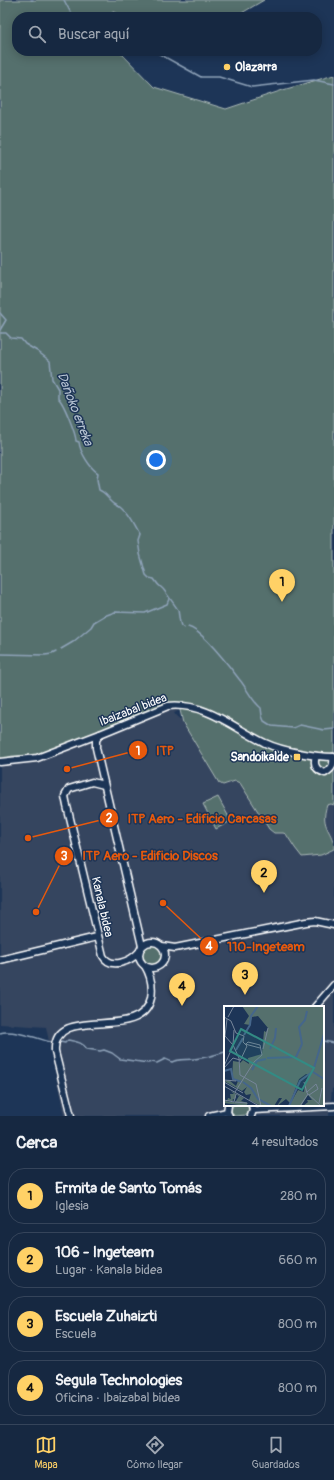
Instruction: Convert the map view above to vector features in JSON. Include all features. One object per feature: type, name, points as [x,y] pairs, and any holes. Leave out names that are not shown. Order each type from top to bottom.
[{"type":"street","name":"Ibaizabal bidea","points":[[141,949],[137,922],[96,748],[96,740],[100,734],[168,706],[174,706],[207,712],[275,746],[316,756],[334,757]]},
{"type":"street","points":[[0,762],[38,758],[100,734]]},
{"type":"street","points":[[316,756],[314,763],[316,768],[325,773],[332,767],[334,757]]},
{"type":"street","points":[[92,782],[102,775]]},
{"type":"street","points":[[92,782],[104,785]]},
{"type":"street","name":"Kanala bidea","points":[[92,782],[75,786],[67,791],[66,806],[97,937],[106,961],[114,964],[125,961],[144,964]]},
{"type":"street","points":[[125,961],[134,957],[145,943],[154,942],[162,946],[175,948],[306,922],[315,921],[334,925]]},
{"type":"street","points":[[0,960],[97,937]]},
{"type":"street","points":[[71,1116],[55,1052],[55,1046],[59,1035],[69,1027],[121,1022],[135,1018],[142,1013],[147,1008],[150,1001],[153,977],[158,966],[165,957],[162,946]]},
{"type":"street","points":[[141,949],[140,960],[144,964],[152,984]]},
{"type":"street","points":[[144,964],[150,967],[158,966]]},
{"type":"street","points":[[317,1006],[334,985]]},
{"type":"street","points":[[252,1110],[334,1106]]},
{"type":"street","points":[[209,1116],[228,1111]]},
{"type":"shaded area","points":[[161,707],[180,710],[174,713],[180,719],[187,715],[334,770],[334,1088],[332,1089],[329,1116],[64,1116],[46,1027],[0,1024],[0,760],[15,756],[31,757],[101,733]]},
{"type":"green space","points":[[0,0],[264,0],[244,12],[12,12],[12,56],[124,56],[154,87],[226,109],[334,75],[334,805],[327,805],[325,819],[332,838],[334,849],[321,855],[302,857],[286,834],[274,833],[269,829],[240,783],[235,781],[223,785],[219,783],[183,723],[180,710],[178,709],[161,707],[101,733],[37,754],[37,756],[12,756],[0,760]]},
{"type":"green space","points":[[218,797],[231,821],[216,829],[203,804]]},
{"type":"green space","points":[[152,945],[159,948],[162,955],[159,962],[152,965],[145,962],[142,955],[145,948]]},
{"type":"green space","points":[[232,1106],[248,1106],[249,1109],[247,1115],[234,1116],[231,1111]]},
{"type":"waterway","points":[[64,0],[70,12]]},
{"type":"waterway","points":[[163,56],[201,77],[219,77],[252,87],[314,80],[334,84]]},
{"type":"waterway","name":"Dañoko erreka","points":[[0,313],[6,320],[0,330]]},
{"type":"waterway","name":"Dañoko erreka","points":[[0,333],[6,333],[11,338],[21,339],[25,344],[50,361],[52,379],[58,389],[58,398],[66,411],[76,441],[79,442],[83,455],[98,473],[97,479],[99,490],[121,507],[132,520],[140,535],[138,541],[146,575],[149,578],[154,579],[163,589],[178,610],[180,624],[184,628]]},
{"type":"waterway","points":[[61,649],[73,642],[91,627],[94,622],[104,616],[115,612],[145,613],[167,604],[169,599]]},
{"type":"waterway","name":"Dañoko erreka","points":[[188,627],[201,635],[223,658],[254,701],[261,708],[264,721],[272,726],[293,728],[300,725],[324,730],[334,729]]},
{"type":"waterway","points":[[0,654],[45,655],[56,652]]},
{"type":"waterway","points":[[0,1033],[18,1033],[51,1042]]},
{"type":"waterway","points":[[60,1042],[65,1043],[68,1040],[77,1042],[87,1049],[100,1051],[104,1050],[112,1053],[120,1059],[148,1063],[157,1063],[165,1059],[172,1062],[198,1059],[224,1052]]},
{"type":"waterway","points":[[324,1041],[334,1043]]},
{"type":"place","name":"Olazarra","points":[[227,67]]},
{"type":"place","name":"Ermita de Santo Tomás","points":[[282,602]]},
{"type":"place","name":"Sandoikalde","points":[[297,757]]},
{"type":"place","name":"ITP","points":[[67,769]]},
{"type":"place","name":"ITP Aero - Edificio Carcasas","points":[[28,838]]},
{"type":"place","name":"106 - Ingeteam","points":[[264,893]]},
{"type":"place","name":"110-Ingeteam","points":[[163,903]]},
{"type":"place","name":"ITP Aero - Edificio Discos","points":[[36,912]]},
{"type":"place","name":"Escuela Zuhaizti","points":[[245,995]]},
{"type":"place","name":"Segula Technologies","points":[[182,1006]]}]
